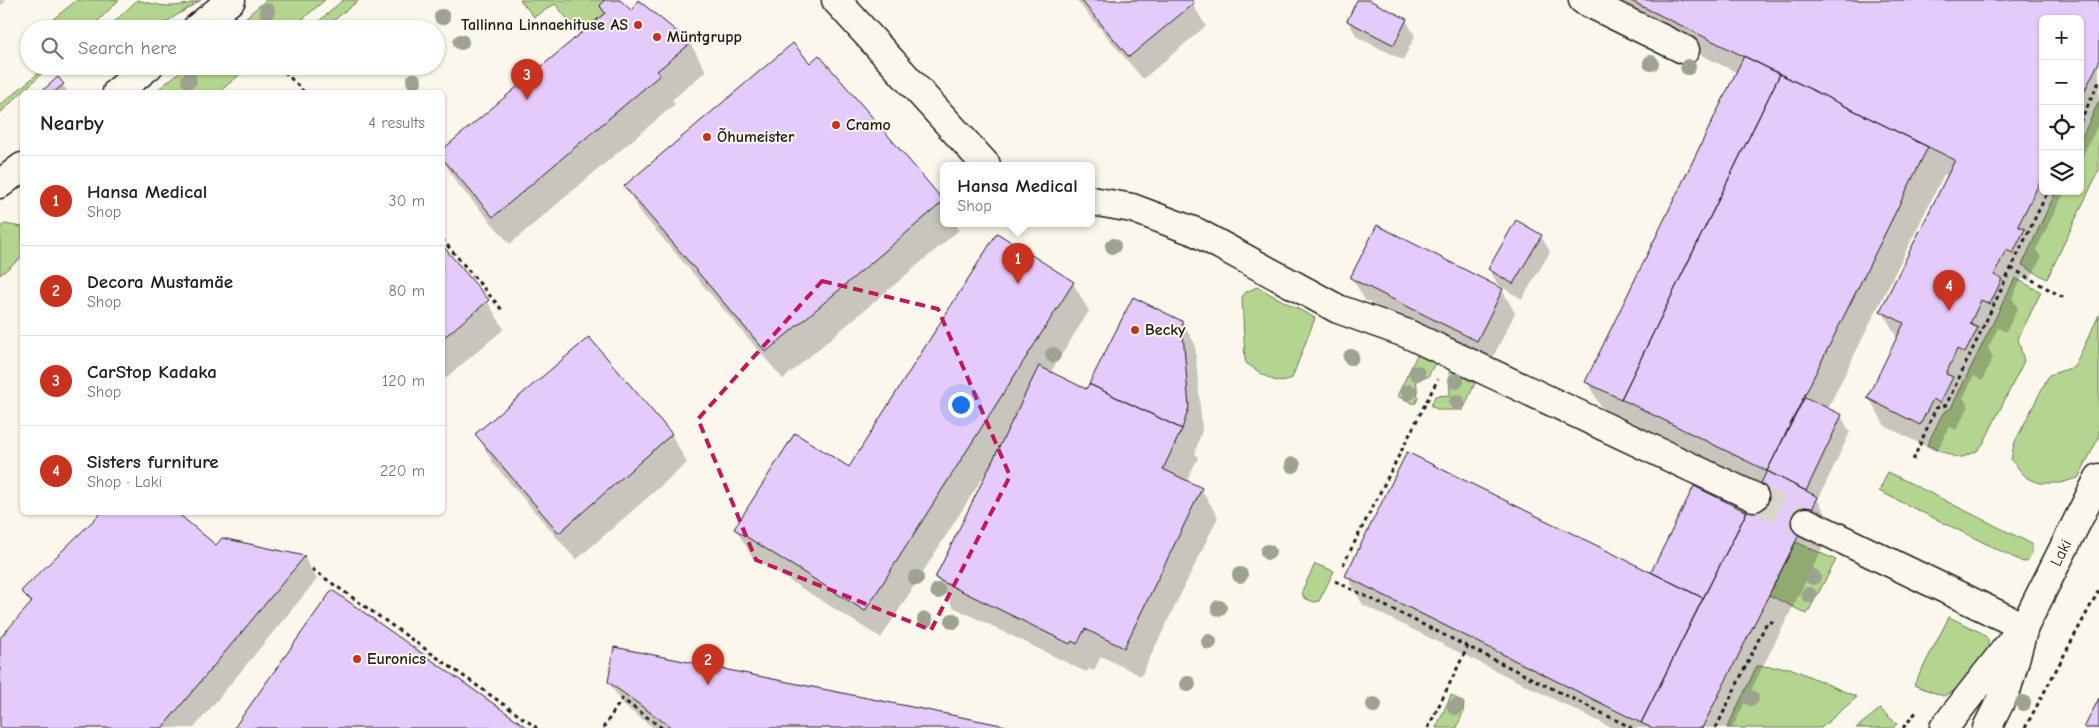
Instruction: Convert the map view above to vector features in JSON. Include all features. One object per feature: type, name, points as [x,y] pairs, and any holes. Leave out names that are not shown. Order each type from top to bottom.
[{"type":"street","points":[[207,20],[231,0]]},
{"type":"street","points":[[836,0],[983,162]]},
{"type":"street","points":[[1583,0],[1685,50]]},
{"type":"street","points":[[119,90],[138,75]]},
{"type":"street","points":[[0,184],[20,169]]},
{"type":"street","points":[[1095,202],[1132,208],[1196,232],[1338,309],[1408,334],[1754,497]]},
{"type":"street","name":"Laki","points":[[1987,728],[2007,688],[2024,627],[2099,478]]},
{"type":"street","points":[[1806,522],[2024,627]]},
{"type":"street","name":"Laki","points":[[1944,728],[2024,627]]},
{"type":"path","points":[[288,75],[302,90]]},
{"type":"path","points":[[2084,114],[2099,82]]},
{"type":"path","points":[[1913,460],[1936,408],[1946,405],[2046,195]]},
{"type":"path","points":[[445,243],[503,311]]},
{"type":"path","points":[[2011,268],[2066,299]]},
{"type":"path","points":[[1343,565],[1450,354]]},
{"type":"path","points":[[312,569],[537,728]]},
{"type":"path","points":[[1335,580],[1632,728]]},
{"type":"path","points":[[2025,728],[2099,590]]},
{"type":"path","points":[[1716,728],[1767,622],[1774,622]]},
{"type":"path","points":[[1428,728],[1468,646]]},
{"type":"path","points":[[603,728],[622,699],[662,728]]},
{"type":"path","points":[[1903,728],[1917,711]]},
{"type":"highlighted area","points":[[822,281],[938,309],[1010,476],[931,630],[756,560],[698,419]]},
{"type":"green space","points":[[77,0],[119,0],[99,20],[52,20]]},
{"type":"green space","points":[[137,0],[176,6],[201,0],[169,20],[116,20]]},
{"type":"green space","points":[[266,0],[325,0],[302,20],[243,20]]},
{"type":"green space","points":[[343,0],[359,0],[334,20],[320,20]]},
{"type":"green space","points":[[520,0],[604,0],[600,6],[605,13],[580,34],[555,4],[534,17]]},
{"type":"green space","points":[[36,75],[40,75],[24,90],[20,90],[20,94],[0,113],[0,105]]},
{"type":"green space","points":[[176,75],[239,75],[221,90],[157,90]]},
{"type":"green space","points":[[2099,101],[2099,170],[2047,279],[2022,265],[2054,195],[2084,195],[2084,133]]},
{"type":"green space","points":[[5,224],[20,227],[20,259],[0,275],[0,227]]},
{"type":"green space","points":[[2015,278],[2041,292],[2018,339],[2024,361],[1983,444],[1977,451],[1963,457],[1955,457],[1927,445],[1943,413],[1951,408]]},
{"type":"green space","points":[[1257,287],[1315,318],[1292,378],[1286,381],[1275,381],[1269,378],[1247,364],[1245,360],[1242,297],[1246,292]]},
{"type":"green space","points":[[2099,315],[2099,437],[2078,478],[2060,483],[2040,483],[2027,478],[2011,460],[2014,444],[2049,375],[2074,367]]},
{"type":"green space","points":[[1417,355],[1435,363],[1428,377],[1416,378],[1418,398],[1415,404],[1397,396]]},
{"type":"green space","points":[[1449,370],[1475,383],[1463,410],[1439,410],[1431,406],[1435,396],[1450,395]]},
{"type":"green space","points":[[1888,472],[2032,544],[2032,553],[2027,561],[2023,562],[1879,491]]},
{"type":"green space","points":[[1796,542],[1836,560],[1807,614],[1769,595]]},
{"type":"green space","points":[[1315,564],[1334,571],[1319,601],[1314,602],[1304,598],[1302,591]]},
{"type":"green space","points":[[1949,617],[1982,633],[1988,639],[1988,648],[1985,657],[1974,674],[1959,687],[1943,696],[1914,685]]},
{"type":"green space","points":[[1757,666],[1790,668],[1857,697],[1821,728],[1727,728]]},
{"type":"green space","points":[[1451,695],[1464,703],[1457,728],[1436,728]]},
{"type":"green space","points":[[1880,709],[1897,724],[1893,728],[1856,728]]},
{"type":"building","points":[[604,0],[620,0],[632,11],[638,0],[691,43],[657,71],[660,75],[493,217],[445,161],[445,147],[605,13],[600,6]]},
{"type":"building","points":[[1081,0],[1192,0],[1194,3],[1129,57]]},
{"type":"building","points":[[1357,0],[1369,0],[1407,19],[1394,45],[1347,21]]},
{"type":"building","points":[[1629,0],[2099,0],[2099,62],[2084,92],[2084,15],[2039,15],[2039,184],[2018,226],[2025,229],[2013,253],[2006,250],[1994,275],[2002,279],[1990,304],[1981,300],[1970,324],[1978,328],[1965,353],[1957,349],[1946,374],[1953,377],[1940,403],[1933,399],[1920,425],[1867,398],[1904,323],[1880,311],[1955,160]]},
{"type":"building","points":[[793,43],[810,63],[819,55],[940,196],[940,204],[766,352],[624,186]]},
{"type":"building","points":[[1744,56],[1780,74],[1621,399],[1585,382]]},
{"type":"building","points":[[1780,74],[1928,147],[1767,471],[1621,399]]},
{"type":"building","points":[[58,77],[64,84],[56,90],[43,90]]},
{"type":"building","points":[[1516,220],[1542,235],[1513,284],[1488,269]]},
{"type":"building","points":[[1377,225],[1503,289],[1477,341],[1350,278]]},
{"type":"building","points":[[997,233],[1074,282],[865,611],[734,529],[795,433],[849,467]]},
{"type":"building","points":[[445,249],[489,300],[445,337]]},
{"type":"building","points":[[1133,297],[1182,321],[1189,407],[1182,429],[1089,384]]},
{"type":"building","points":[[589,337],[672,434],[559,533],[475,434]]},
{"type":"building","points":[[1039,366],[1086,389],[1089,384],[1182,429],[1163,469],[1202,488],[1124,648],[1085,629],[1077,644],[1072,641],[1070,644],[935,578]]},
{"type":"building","points":[[1805,397],[1842,415],[1806,491],[1767,471]]},
{"type":"building","points":[[1407,452],[1703,598],[1641,723],[1345,576]]},
{"type":"building","points":[[1767,471],[1818,497],[1702,728],[1652,728],[1641,723]]},
{"type":"building","points":[[1694,486],[1747,512],[1703,598],[1651,572]]},
{"type":"building","points":[[99,515],[180,515],[216,545],[222,538],[305,556],[162,728],[0,728],[0,638],[32,602],[21,591]]},
{"type":"building","name":"Euronics","points":[[332,590],[528,728],[234,728]]},
{"type":"building","points":[[614,647],[1016,728],[672,728],[608,682]]},
{"type":"building","points":[[2099,698],[2099,728],[2084,728]]},
{"type":"tunnel","points":[[1754,497],[1806,522]]},
{"type":"place","name":"Tallinna Linnaehituse AS","points":[[638,25]]},
{"type":"place","name":"Müntgrupp","points":[[657,37]]},
{"type":"place","name":"CarStop Kadaka","points":[[527,100]]},
{"type":"place","name":"Cramo","points":[[836,125]]},
{"type":"place","name":"Õhumeister","points":[[707,137]]},
{"type":"place","name":"Hansa Medical","points":[[1018,284]]},
{"type":"place","name":"Sisters furniture","points":[[1949,311]]},
{"type":"place","name":"Becky","points":[[1135,330]]},
{"type":"place","name":"Euronics","points":[[357,659]]},
{"type":"place","name":"Decora Mustamäe","points":[[708,685]]}]
